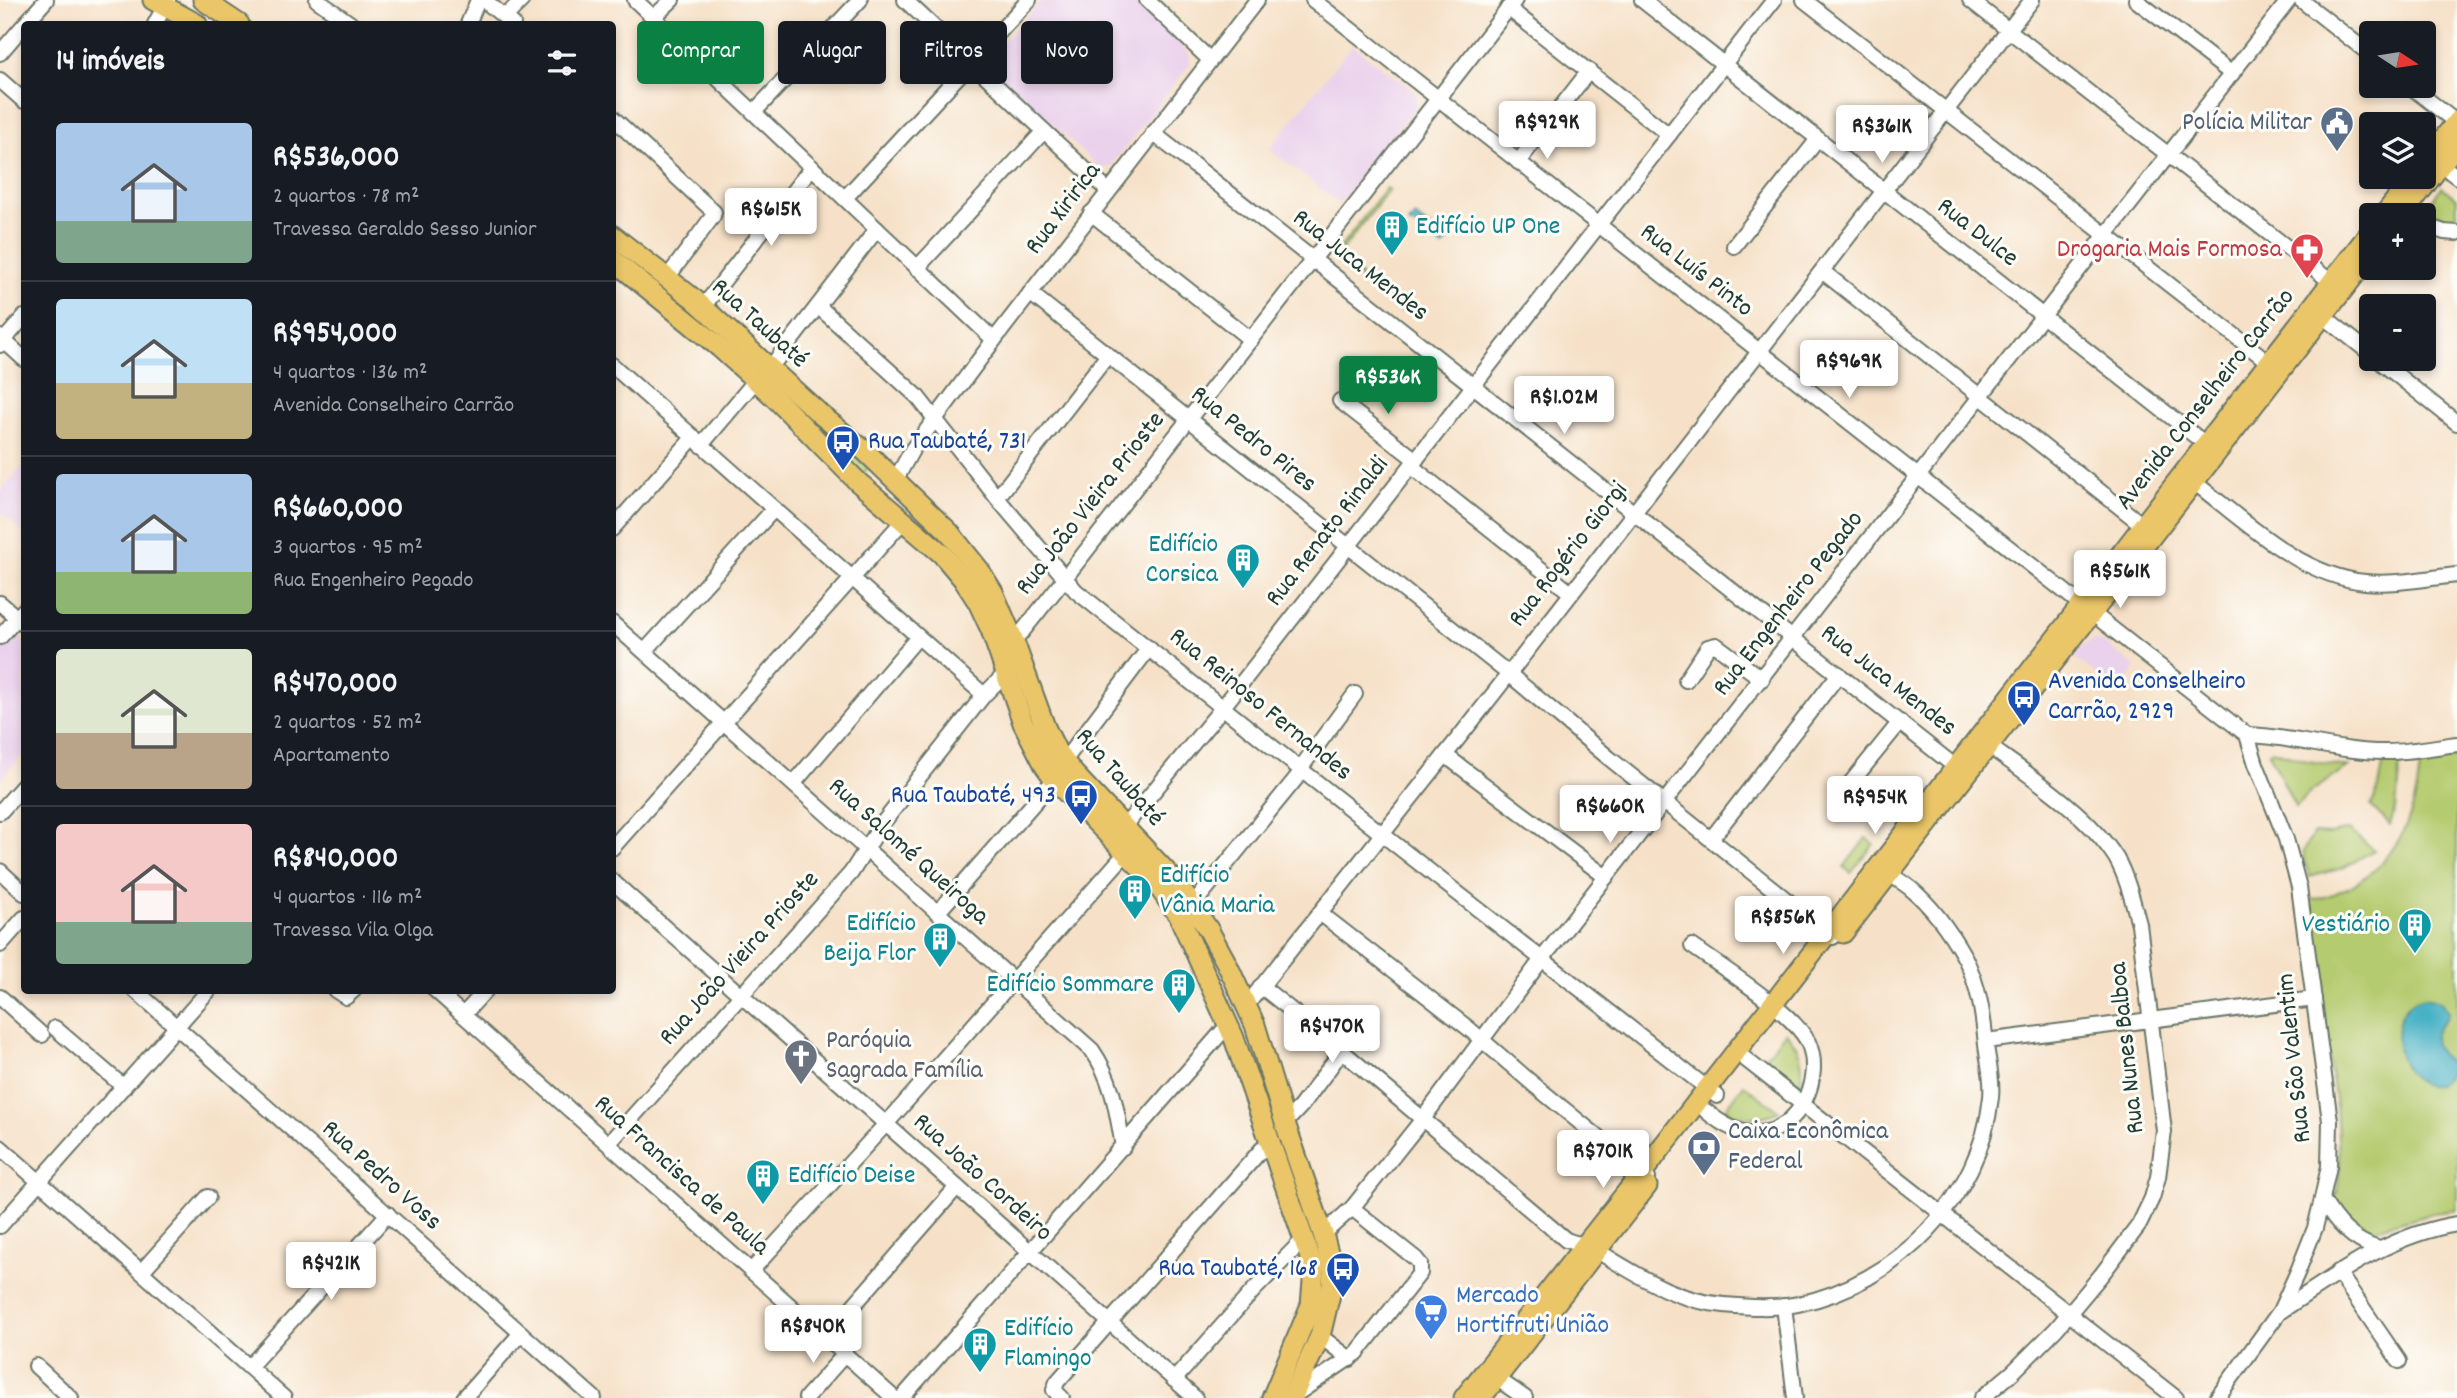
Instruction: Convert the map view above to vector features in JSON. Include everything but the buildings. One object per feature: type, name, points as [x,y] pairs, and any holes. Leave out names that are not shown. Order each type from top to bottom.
[{"type":"main road","points":[[162,2],[192,21]]},
{"type":"main road","points":[[213,3],[235,21]]},
{"type":"main road","points":[[2438,165],[2457,122]]},
{"type":"main road","points":[[2405,203],[2457,144]]},
{"type":"main road","name":"Rua Taubaté","points":[[616,237],[628,244],[703,307],[763,374],[802,426],[878,501],[942,554],[963,579],[982,611],[1034,747],[1055,779],[1186,911],[1227,964],[1264,1050],[1314,1236],[1311,1305],[1272,1398]]},
{"type":"main road","name":"Avenida Conselheiro Carrão","points":[[1464,1398],[1491,1374],[1710,1098],[1776,1008],[2318,312],[2359,250]]},
{"type":"main road","name":"Rua Taubaté","points":[[616,262],[820,414],[891,475],[949,532],[993,592],[1057,752],[1175,881],[1270,1140],[1314,1236],[1333,1270],[1332,1286],[1320,1336],[1292,1398]]},
{"type":"main road","name":"Avenida Conselheiro Carrão","points":[[2337,286],[2359,265]]},
{"type":"main road","points":[[802,426],[799,416],[803,411],[809,409],[820,414]]},
{"type":"main road","points":[[878,501],[892,494],[891,475]]},
{"type":"main road","points":[[1228,1025],[1242,1017],[1247,1006]]},
{"type":"main road","name":"Avenida Conselheiro Carrão","points":[[1481,1398],[1491,1374]]},
{"type":"street","points":[[28,21],[46,0]]},
{"type":"street","points":[[317,0],[347,21]]},
{"type":"street","points":[[469,21],[478,0]]},
{"type":"street","points":[[484,0],[509,21],[522,0]]},
{"type":"street","points":[[635,0],[994,340]]},
{"type":"street","points":[[654,18],[672,0]]},
{"type":"street","points":[[754,112],[860,0]]},
{"type":"street","points":[[905,0],[927,21]]},
{"type":"street","points":[[1007,24],[1029,0]]},
{"type":"street","points":[[1147,0],[1210,60]]},
{"type":"street","name":"Rua Xiririca","points":[[891,475],[1257,0]]},
{"type":"street","name":"Rua Luís Pinto","points":[[1313,0],[2247,735]]},
{"type":"street","name":"Rua Dulce","points":[[1642,0],[2212,448]]},
{"type":"street","name":"Rua Renato Rinaldi","points":[[1124,827],[1223,707],[1774,0]]},
{"type":"street","points":[[1804,0],[2275,367]]},
{"type":"street","points":[[1970,0],[2337,286]]},
{"type":"street","name":"Rua Rogério Giorgi","points":[[1247,1006],[1509,674],[2032,0]]},
{"type":"street","points":[[2136,0],[2232,74]]},
{"type":"street","name":"Rua Engenheiro Pegado","points":[[1174,1380],[1253,1292],[1314,1236],[1352,1208],[1542,959],[2290,0]]},
{"type":"street","points":[[2301,0],[2359,46]]},
{"type":"street","points":[[156,21],[162,2]]},
{"type":"street","points":[[1512,4],[1589,71],[1669,135]]},
{"type":"street","name":"Rua João Vieira Prioste","points":[[1013,639],[1022,632],[1065,578],[1512,4]]},
{"type":"street","points":[[0,53],[21,29]]},
{"type":"street","points":[[1518,162],[1589,71]]},
{"type":"street","points":[[0,80],[21,99]]},
{"type":"street","points":[[845,198],[951,84]]},
{"type":"street","points":[[994,84],[1108,191]]},
{"type":"street","points":[[2426,98],[2457,122]]},
{"type":"street","points":[[616,121],[714,212],[667,278]]},
{"type":"street","points":[[917,268],[1044,131]]},
{"type":"street","name":"Rua Juca Mendes","points":[[1153,133],[1961,770]]},
{"type":"street","points":[[1734,246],[1818,139]]},
{"type":"street","points":[[703,307],[812,167]]},
{"type":"street","points":[[1091,213],[1251,340]]},
{"type":"street","points":[[616,524],[763,374],[877,229]]},
{"type":"street","points":[[2436,229],[2457,233]]},
{"type":"street","points":[[1822,271],[2148,529]]},
{"type":"street","name":"Rua Pedro Pires","points":[[1030,293],[1509,674],[1832,936]]},
{"type":"street","name":"Rua Reinoso Fernandes","points":[[818,306],[917,397],[1076,590],[1542,959],[1710,1098],[1730,1127],[1756,1134],[1779,1127],[1803,1106]]},
{"type":"street","points":[[2318,312],[2359,344]]},
{"type":"street","points":[[21,320],[1,341],[21,357]]},
{"type":"street","points":[[998,498],[1108,355]]},
{"type":"street","points":[[616,369],[984,695]]},
{"type":"street","points":[[2392,371],[2457,423]]},
{"type":"street","points":[[1340,401],[1571,593]]},
{"type":"street","points":[[2188,478],[2283,550],[2321,572],[2366,582],[2457,575]]},
{"type":"street","points":[[645,651],[774,509]]},
{"type":"street","points":[[616,844],[903,521]]},
{"type":"street","points":[[0,603],[21,616]]},
{"type":"street","points":[[0,637],[21,618]]},
{"type":"street","name":"Rua Salomé Queiroga","points":[[616,626],[1080,1038],[1101,1063],[1116,1103],[1123,1147]]},
{"type":"street","points":[[794,783],[918,638]]},
{"type":"street","points":[[1686,680],[1708,647],[1716,645],[1762,679]]},
{"type":"street","points":[[1064,761],[1149,648]]},
{"type":"street","name":"Rua João Vieira Prioste","points":[[609,1143],[851,873],[882,824],[984,695],[1006,673]]},
{"type":"street","points":[[1711,839],[1839,674]]},
{"type":"street","points":[[1186,911],[1301,770],[1355,694]]},
{"type":"street","points":[[1841,795],[1899,722]]},
{"type":"street","points":[[2247,735],[2281,737],[2321,745],[2386,752],[2457,744]]},
{"type":"street","name":"Rua São Valentim","points":[[2217,1398],[2280,1311],[2315,1228],[2329,1167],[2330,1121],[2299,887],[2286,839],[2247,735]]},
{"type":"street","name":"Rua Nunes Balboa","points":[[1982,1398],[2031,1356],[2069,1314],[2139,1225],[2152,1198],[2158,1177],[2164,1130],[2139,924],[2131,894],[2117,860],[2101,836],[2084,819],[1983,742]]},
{"type":"street","points":[[1445,755],[1606,877]]},
{"type":"street","points":[[938,912],[1055,779]]},
{"type":"street","points":[[0,812],[21,788]]},
{"type":"street","points":[[751,1271],[1126,853]]},
{"type":"street","points":[[1261,986],[1566,1240],[1592,1248],[1640,1278],[1678,1295],[1723,1305],[1784,1306],[1820,1298],[1880,1270],[1923,1237],[1964,1182],[1984,1134],[1991,1095],[1981,1002],[1975,980],[1956,943],[1930,907],[1884,869]]},
{"type":"street","points":[[0,872],[21,890]]},
{"type":"street","name":"Rua João Cordeiro","points":[[616,885],[1195,1398]]},
{"type":"street","points":[[1320,913],[1481,1038],[1647,1177]]},
{"type":"street","points":[[0,945],[21,921]]},
{"type":"street","points":[[1692,946],[1776,1008],[1798,1028],[1812,1053],[1814,1064],[1803,1106]]},
{"type":"street","name":"Rua Pedro Voss","points":[[140,994],[594,1398]]},
{"type":"street","points":[[0,1226],[206,994]]},
{"type":"street","name":"Rua Francisca de Paula","points":[[439,994],[894,1398]]},
{"type":"street","points":[[463,1016],[482,994]]},
{"type":"street","points":[[0,997],[41,1035]]},
{"type":"street","points":[[1986,1041],[2314,999]]},
{"type":"street","points":[[902,1398],[1228,1025]]},
{"type":"street","points":[[55,1028],[124,1087]]},
{"type":"street","points":[[1285,1123],[1342,1051]]},
{"type":"street","points":[[1740,1056],[2176,1398]]},
{"type":"street","points":[[1062,1398],[1054,1390],[1055,1385],[1270,1140]]},
{"type":"street","points":[[0,1147],[284,1398]]},
{"type":"street","points":[[826,1337],[957,1187]]},
{"type":"street","points":[[142,1271],[208,1197]]},
{"type":"street","points":[[2322,1199],[2330,1213],[2349,1233],[2367,1245],[2379,1249]]},
{"type":"street","points":[[1292,1398],[1350,1359],[1417,1279],[1421,1268],[1416,1259],[1352,1208]]},
{"type":"street","points":[[249,1367],[388,1214]]},
{"type":"street","points":[[2280,1311],[2338,1272],[2379,1249],[2418,1232],[2457,1224]]},
{"type":"street","points":[[2298,1271],[2323,1283]]},
{"type":"street","points":[[2338,1272],[2399,1362]]},
{"type":"street","points":[[1784,1306],[1795,1398]]},
{"type":"street","points":[[464,1398],[521,1333]]},
{"type":"street","points":[[1320,1336],[1350,1359]]},
{"type":"street","points":[[806,1398],[845,1354]]},
{"type":"street","points":[[36,1366],[72,1398]]},
{"type":"street","points":[[1491,1374],[1525,1398]]},
{"type":"shaded area","points":[[1042,0],[1130,0],[1189,53],[1190,64],[1110,167],[1098,167],[1007,81],[1007,37],[1021,22],[1021,84],[1113,84],[1113,21],[1022,21]]},
{"type":"shaded area","points":[[1352,45],[1416,93],[1416,106],[1340,204],[1269,149]]},
{"type":"shaded area","points":[[21,468],[21,530],[0,511],[0,492]]},
{"type":"shaded area","points":[[17,636],[21,640],[21,756],[0,780],[0,649],[10,638]]},
{"type":"shaded area","points":[[2093,640],[2104,643],[2136,668],[2119,691],[2074,657],[2084,645]]},
{"type":"green space","points":[[2442,187],[2457,199],[2457,221],[2436,215],[2436,203],[2430,203]]},
{"type":"green space","points":[[1386,188],[1389,190],[1337,257],[1404,310],[1402,312],[1334,256]]},
{"type":"green space","points":[[804,414],[869,467],[861,476],[814,428]]},
{"type":"green space","points":[[2272,750],[2307,761],[2349,767],[2312,791],[2295,807],[2269,752]]},
{"type":"green space","points":[[2457,757],[2457,1210],[2433,1213],[2372,1229],[2332,1207],[2337,1193],[2340,1166],[2336,1107],[2308,901],[2334,894],[2375,869],[2390,852],[2412,811],[2420,761]]},
{"type":"green space","points":[[2384,759],[2399,759],[2398,792],[2390,825],[2371,806],[2379,787]]},
{"type":"green space","points":[[2349,830],[2374,850],[2343,868],[2309,877],[2303,851],[2314,833],[2331,834]]},
{"type":"green space","points":[[1866,838],[1874,844],[1851,873],[1844,867]]},
{"type":"green space","points":[[1785,1032],[1800,1056],[1800,1084],[1765,1057]]},
{"type":"green space","points":[[1744,1084],[1779,1111],[1752,1117],[1725,1110]]},
{"type":"water","points":[[1415,216],[1448,241],[1443,247],[1418,227],[1410,224]]},
{"type":"water","points":[[2426,997],[2440,1001],[2448,1012],[2434,1038],[2437,1049],[2452,1066],[2444,1080],[2425,1085],[2413,1078],[2404,1066],[2397,1033],[2401,1017],[2410,1004]]},
{"type":"place","name":"Polícia Militar","points":[[2337,153]]},
{"type":"place","name":"Edifício UP One","points":[[1392,257]]},
{"type":"place","name":"Drogaria Mais Formosa","points":[[2307,280]]},
{"type":"place","name":"Rua Taubaté, 731","points":[[843,472]]},
{"type":"place","name":"Edifício Corsica","points":[[1243,590]]},
{"type":"place","name":"Avenida Conselheiro Carrão, 2929","points":[[2024,727]]},
{"type":"place","name":"Rua Taubaté, 493","points":[[1081,826]]},
{"type":"place","name":"Edifício Vânia Maria","points":[[1135,921]]},
{"type":"place","name":"Vestiário","points":[[2415,955]]},
{"type":"place","name":"Edifício Beija Flor","points":[[940,969]]},
{"type":"place","name":"Edifício Sommare","points":[[1179,1015]]},
{"type":"place","name":"Paróquia Sagrada Família","points":[[801,1086]]},
{"type":"place","name":"Caixa Econômica Federal","points":[[1704,1177]]},
{"type":"place","name":"Edifício Deise","points":[[763,1206]]},
{"type":"place","name":"Rua Taubaté, 168","points":[[1343,1299]]},
{"type":"place","name":"Mercado Hortifruti União","points":[[1431,1341]]},
{"type":"place","name":"Edifício Flamingo","points":[[980,1374]]}]
